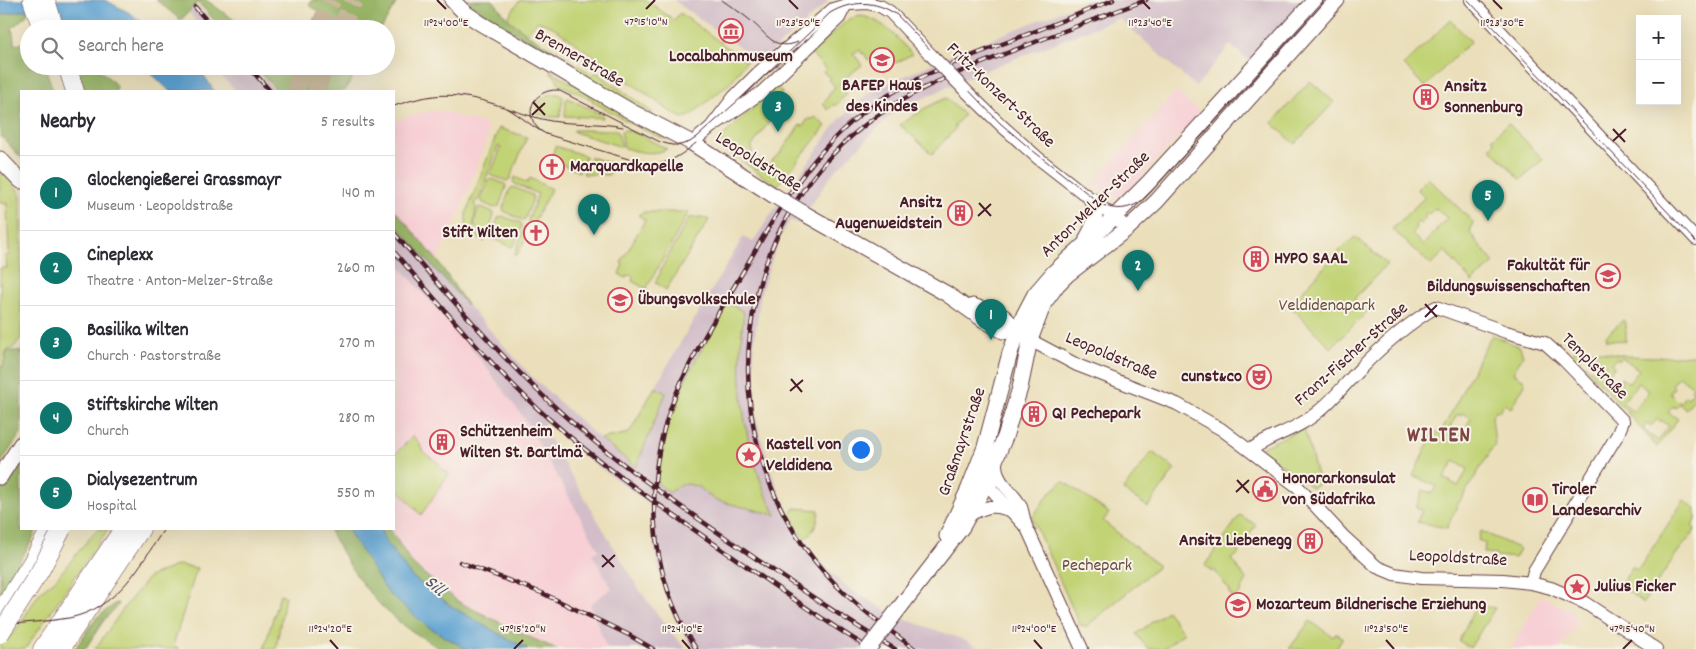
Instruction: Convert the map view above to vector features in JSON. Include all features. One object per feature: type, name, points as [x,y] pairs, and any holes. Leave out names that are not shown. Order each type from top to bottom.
[{"type":"highway","points":[[32,0],[39,20]]},
{"type":"highway","points":[[46,0],[52,20]]},
{"type":"highway","points":[[57,75],[62,90]]},
{"type":"highway","points":[[70,75],[75,90]]},
{"type":"highway","points":[[0,613],[49,530]]},
{"type":"highway","points":[[0,634],[40,571],[61,530]]},
{"type":"highway","points":[[42,649],[122,530]]},
{"type":"highway","points":[[61,649],[140,530]]},
{"type":"main road","name":"Brennerstraße","points":[[452,0],[469,16],[488,28],[632,112],[692,143]]},
{"type":"main road","name":"Anton-Melzer-Straße","points":[[1017,332],[1026,309],[1040,286],[1131,200],[1315,0]]},
{"type":"main road","name":"Anton-Melzer-Straße","points":[[1030,340],[1042,309],[1057,286],[1080,264],[1128,228],[1156,202],[1337,0]]},
{"type":"main road","name":"Leopoldstraße","points":[[692,143],[773,195],[960,303],[1004,318],[1017,332],[1030,340]]},
{"type":"main road","points":[[0,159],[20,180]]},
{"type":"main road","points":[[1092,200],[1110,207],[1131,200]]},
{"type":"main road","points":[[1085,244],[1096,217],[1092,200]]},
{"type":"main road","name":"Graßmayrstraße","points":[[934,562],[981,457],[1017,332]]},
{"type":"main road","name":"Graßmayrstraße","points":[[868,649],[962,527],[969,515],[996,460],[1015,408],[1030,340]]},
{"type":"main road","points":[[0,477],[20,446]]},
{"type":"street","points":[[1471,0],[1696,239]]},
{"type":"street","name":"Fritz-Konzert-Straße","points":[[692,143],[712,127],[734,97],[761,70],[829,12],[834,8],[867,3],[887,10],[1015,138],[1128,228]]},
{"type":"street","name":"Franz-Fischer-Straße","points":[[1250,450],[1298,426],[1321,410],[1360,368],[1414,320],[1436,307],[1453,313]]},
{"type":"street","name":"Templstraße","points":[[1453,313],[1506,332],[1545,343],[1623,421],[1618,434],[1534,570],[1531,583]]},
{"type":"street","name":"Leopoldstraße","points":[[1030,340],[1077,365],[1193,412],[1221,429],[1298,487],[1373,565],[1394,574],[1426,578],[1531,583],[1551,588],[1579,599],[1656,649]]},
{"type":"street","points":[[981,457],[992,490],[1026,526]]},
{"type":"street","points":[[996,460],[999,478],[1020,507],[1026,526],[1082,649]]},
{"type":"street","points":[[969,515],[990,506],[1001,506],[1011,511]]},
{"type":"shaded area","points":[[673,0],[830,0],[761,62]]},
{"type":"shaded area","points":[[1089,0],[1304,0],[1250,61],[1230,45],[1196,87],[1119,18],[971,76],[894,112],[832,174],[798,224],[790,220],[778,241],[761,292],[754,344],[754,384],[756,418],[768,463],[789,516],[816,556],[845,586],[904,619],[962,639],[981,649],[692,649],[662,581],[654,547],[650,504],[592,462],[546,421],[543,428],[640,591],[686,649],[607,649],[590,604],[612,588],[592,554],[599,550],[526,421],[481,360],[395,261],[395,224],[533,378],[601,440],[636,467],[666,393],[655,387],[743,237],[753,242],[838,121],[870,92],[951,55]],"holes":[[[744,312],[740,343],[740,374],[745,424],[756,468],[775,514],[715,500],[699,487],[688,484],[674,488],[657,483],[660,453],[667,425]]]},
{"type":"shaded area","points":[[197,5],[210,20],[195,20],[189,12]]},
{"type":"shaded area","points":[[220,75],[260,75],[274,90],[236,90]]},
{"type":"shaded area","points":[[1176,91],[1201,113],[1127,192],[1112,197],[1106,194],[1093,183]]},
{"type":"shaded area","points":[[432,111],[445,112],[488,125],[486,140],[459,214],[437,260],[395,210],[395,122],[408,116]]},
{"type":"shaded area","points":[[395,261],[481,360],[526,421],[600,550],[593,554],[612,588],[590,604],[607,649],[557,649],[531,638],[459,602],[413,565],[391,530],[395,530]]},
{"type":"shaded area","points":[[1541,596],[1575,613],[1572,619],[1578,622],[1577,624],[1560,649],[1511,649]]},
{"type":"green space","points":[[156,0],[206,0],[234,20],[214,20],[198,2],[181,20]]},
{"type":"green space","points":[[312,0],[398,0],[386,20],[316,20],[320,12],[309,5]]},
{"type":"green space","points":[[467,0],[493,0],[507,18],[527,34],[566,58],[563,62],[474,7]]},
{"type":"green space","points":[[520,0],[646,0],[674,20],[680,13],[746,61],[731,82],[690,116],[683,118],[674,114],[553,27],[537,21],[527,34],[507,18]]},
{"type":"green space","points":[[26,10],[28,14],[12,28],[15,45],[20,44],[20,75],[48,75],[53,90],[20,90],[20,157],[0,137],[0,15]]},
{"type":"green space","points":[[860,16],[882,25],[912,54],[896,63],[888,49],[868,60],[860,50],[853,53],[862,65],[839,83],[847,94],[828,110],[823,104],[835,86],[823,72],[826,69],[811,54],[845,22]]},
{"type":"green space","points":[[1450,20],[1471,41],[1425,87],[1404,65]]},
{"type":"green space","points":[[566,58],[593,75],[596,72],[653,113],[647,113],[563,62]]},
{"type":"green space","points":[[549,70],[669,139],[644,130],[593,102],[593,100],[557,83],[558,80]]},
{"type":"green space","points":[[80,75],[105,75],[117,86],[116,90],[85,90]]},
{"type":"green space","points":[[263,75],[354,75],[346,90],[276,90]]},
{"type":"green space","points":[[1310,81],[1334,102],[1295,144],[1272,123]]},
{"type":"green space","points":[[776,87],[782,92],[781,99],[775,107],[778,109],[752,146],[752,153],[748,158],[754,167],[763,169],[781,152],[800,125],[803,126],[808,119],[815,117],[826,126],[777,186],[720,146],[721,138]]},
{"type":"green space","points":[[552,94],[559,94],[563,97],[560,117],[538,114],[536,111],[539,102]]},
{"type":"green space","points":[[568,98],[602,115],[603,118],[565,116],[566,99]]},
{"type":"green space","points":[[946,98],[964,115],[954,126],[956,128],[932,154],[900,125],[925,108]]},
{"type":"green space","points":[[1508,123],[1543,159],[1521,180],[1490,148],[1495,142],[1492,139]]},
{"type":"green space","points":[[499,128],[527,137],[510,179],[507,181],[490,175],[501,148],[498,146],[479,199],[474,203],[476,207],[473,229],[474,232],[483,237],[485,242],[470,232],[466,214]]},
{"type":"green space","points":[[574,130],[617,130],[622,147],[574,132]]},
{"type":"green space","points":[[625,130],[636,133],[667,149],[651,153],[624,148],[621,131]]},
{"type":"green space","points":[[555,146],[586,156],[579,172],[553,160]]},
{"type":"green space","points":[[590,157],[614,164],[609,175],[583,174]]},
{"type":"green space","points":[[0,170],[13,183],[20,194],[20,339],[13,348],[6,351],[3,365],[0,369],[0,268],[7,268],[6,256],[9,255],[7,204],[0,203]]},
{"type":"green space","points":[[515,177],[527,183],[530,178],[551,189],[517,255],[514,255],[525,227],[529,224],[528,220],[538,194],[515,184],[513,181]]},
{"type":"green space","points":[[1428,178],[1473,222],[1470,233],[1494,263],[1472,282],[1445,251],[1431,265],[1392,229],[1425,197],[1417,189]],"holes":[[[1435,208],[1447,218],[1423,245],[1412,234],[1417,228],[1415,225],[1418,222],[1420,224],[1426,218],[1424,216],[1426,213],[1429,214]]]},
{"type":"green space","points":[[492,179],[505,184],[506,187],[499,206],[494,208],[483,203],[481,200],[489,180]]},
{"type":"green space","points":[[513,187],[532,195],[533,198],[525,219],[522,220],[504,211],[503,208],[510,189]]},
{"type":"green space","points":[[481,207],[493,212],[494,216],[488,233],[484,234],[475,226],[478,208]]},
{"type":"green space","points":[[395,210],[437,260],[467,305],[395,224]]},
{"type":"green space","points":[[644,212],[689,212],[646,289],[632,281],[632,275],[626,278],[619,274],[623,264],[621,263],[645,220],[638,215]]},
{"type":"green space","points":[[502,216],[521,223],[522,226],[514,245],[511,247],[493,238],[492,235],[498,218]]},
{"type":"green space","points":[[702,217],[709,220],[666,290],[655,282],[660,271],[689,218]]},
{"type":"green space","name":"Veldidenapark","points":[[1355,237],[1387,264],[1354,299],[1367,312],[1331,348],[1289,305],[1344,246]]},
{"type":"green space","points":[[728,303],[744,312],[741,338],[741,390],[744,416],[756,467],[776,515],[715,500],[699,487],[688,484],[677,486],[670,493],[657,483],[659,459],[671,412],[692,367]]},
{"type":"green space","points":[[1623,320],[1626,323],[1626,341],[1607,340],[1606,336]]},
{"type":"green space","points":[[1492,335],[1520,347],[1523,355],[1513,373],[1523,379],[1525,384],[1511,408],[1504,404],[1499,412],[1496,410],[1492,417],[1495,444],[1457,506],[1447,528],[1417,522],[1422,510],[1416,508],[1423,490],[1431,493],[1436,486],[1413,476],[1434,431],[1440,434]],"holes":[[[1462,413],[1471,418],[1467,425],[1470,427],[1466,435],[1462,433],[1460,436],[1451,431],[1452,428],[1450,427],[1457,414],[1460,416]],[[1454,461],[1468,469],[1458,486],[1444,478]]]},
{"type":"green space","points":[[1577,347],[1628,356],[1696,355],[1696,396],[1686,409],[1679,404],[1675,408],[1673,406],[1668,412],[1678,419],[1657,447],[1584,364],[1594,372],[1596,370],[1600,373],[1606,365],[1587,350],[1584,354],[1581,353],[1579,356],[1581,357],[1578,360],[1572,355]],"holes":[[[1622,357],[1639,370],[1629,383],[1621,378],[1621,386],[1615,387],[1615,385],[1607,380],[1606,376],[1609,375],[1615,366],[1612,364],[1616,358],[1620,360]],[[1679,376],[1693,387],[1691,390],[1693,392],[1688,398],[1685,396],[1680,403],[1670,393],[1674,387],[1672,385]],[[1638,383],[1649,391],[1633,412],[1622,403]],[[1657,419],[1669,426],[1658,441],[1643,429],[1647,423],[1651,426]]]},
{"type":"green space","points":[[7,351],[20,351],[20,434],[0,464],[0,370],[4,365]]},
{"type":"green space","points":[[655,387],[666,393],[636,467],[600,439],[629,433]]},
{"type":"green space","points":[[1304,428],[1319,483],[1312,488],[1260,448]]},
{"type":"green space","points":[[413,436],[424,453],[440,464],[439,466],[449,474],[421,515],[395,486],[395,454]]},
{"type":"green space","points":[[1152,452],[1175,469],[1148,507],[1123,490]]},
{"type":"green space","points":[[20,464],[20,530],[37,530],[0,594],[0,494]]},
{"type":"green space","name":"Pechepark","points":[[1063,481],[1109,513],[1103,521],[1159,566],[1087,626],[1080,625],[1032,518],[1049,494]]},
{"type":"green space","points":[[1684,500],[1696,509],[1696,521],[1692,526],[1695,529],[1694,532],[1677,553],[1643,603],[1620,586],[1632,567],[1638,570]]},
{"type":"green space","points":[[795,508],[819,510],[815,526],[804,539],[789,516]]},
{"type":"green space","points":[[1240,515],[1256,525],[1237,551],[1239,554],[1231,559],[1247,580],[1241,590],[1242,592],[1232,597],[1229,593],[1230,591],[1214,570],[1211,572],[1205,565]]},
{"type":"green space","points":[[96,530],[107,530],[25,649],[0,649],[0,642],[15,632],[40,592],[56,579]]},
{"type":"green space","points":[[330,530],[349,530],[354,540],[427,626],[466,649],[443,649],[406,627],[379,604],[357,577]]},
{"type":"green space","points":[[380,530],[391,530],[413,565],[459,602],[557,649],[528,649],[454,608],[411,576],[385,541]]},
{"type":"green space","points":[[1481,531],[1520,549],[1515,558],[1484,553],[1485,543],[1478,540]]},
{"type":"green space","points":[[178,565],[197,568],[173,646],[180,649],[95,649],[126,605],[149,577]]},
{"type":"green space","points":[[280,594],[285,596],[276,649],[264,649]]},
{"type":"green space","points":[[116,603],[119,604],[104,620],[85,649],[75,649],[95,619]]},
{"type":"green space","points":[[1477,603],[1480,606],[1495,608],[1470,648],[1459,641]]},
{"type":"green space","points":[[1167,611],[1184,633],[1163,649],[1148,649],[1136,634]]},
{"type":"green space","points":[[1310,621],[1333,637],[1336,633],[1343,638],[1336,649],[1289,649]]},
{"type":"water","points":[[0,0],[105,0],[139,20],[72,20],[43,10],[26,10],[0,15]]},
{"type":"water","points":[[153,75],[204,75],[213,90],[169,90]]},
{"type":"water","points":[[349,530],[380,530],[385,541],[411,576],[454,608],[528,649],[466,649],[427,626],[388,593]]},
{"type":"tunnel","points":[[322,20],[332,0]]},
{"type":"tunnel","points":[[344,20],[354,0]]},
{"type":"tunnel","points":[[295,90],[301,75]]},
{"type":"tunnel","points":[[316,90],[322,75]]},
{"type":"tram line","points":[[722,0],[748,18],[777,43],[790,45],[798,42]]},
{"type":"tram line","points":[[542,132],[532,119],[532,105],[542,94],[558,90],[660,142],[672,145],[690,142],[742,97],[830,13],[855,4],[872,4],[897,15],[1000,123],[1032,150],[1101,204],[1113,208],[1125,208],[1136,204],[1146,197],[1324,0]]},
{"type":"tram line","points":[[1468,0],[1696,242]]},
{"type":"tram line","points":[[395,106],[426,97],[450,95],[482,100],[551,121],[623,127]]},
{"type":"tram line","points":[[507,108],[546,134],[645,164],[667,162],[696,143]]},
{"type":"tram line","points":[[0,626],[69,618],[86,613],[101,605],[126,584],[146,558],[163,530]]},
{"type":"railway","points":[[696,649],[680,620],[667,589],[659,557],[654,491],[658,458],[665,426],[676,394],[691,362],[770,224],[813,162],[849,124],[870,107],[913,81],[1113,0]]},
{"type":"railway","points":[[915,649],[874,618],[836,585],[814,560],[781,507],[759,451],[749,391],[750,332],[763,273],[786,218],[820,168],[865,125],[881,113],[914,93],[948,77],[1146,0]]},
{"type":"railway","points":[[195,7],[206,20]]},
{"type":"railway","points":[[256,75],[269,90]]},
{"type":"railway","points":[[395,234],[493,344],[534,387],[579,429],[628,468],[704,523],[824,605],[895,649]]},
{"type":"railway","points":[[395,253],[507,379],[569,436],[678,519],[796,601],[870,649]]},
{"type":"railway","points":[[460,562],[542,593],[629,635],[653,649]]},
{"type":"place","name":"Localbahnmuseum","points":[[731,31]]},
{"type":"place","name":"BAFEP Haus des Kindes","points":[[882,60]]},
{"type":"place","name":"Ansitz Sonnenburg","points":[[1426,97]]},
{"type":"place","name":"Basilika Wilten","points":[[778,132]]},
{"type":"place","name":"Marquardkapelle","points":[[552,167]]},
{"type":"place","name":"Ansitz Augenweidstein","points":[[960,213]]},
{"type":"place","name":"Dialysezentrum","points":[[1488,221]]},
{"type":"place","name":"Stift Wilten","points":[[536,233]]},
{"type":"place","name":"Stiftskirche Wilten","points":[[594,235]]},
{"type":"place","name":"HYPO SAAL","points":[[1256,259]]},
{"type":"place","name":"Fakultät für Bildungswissenschaften","points":[[1608,276]]},
{"type":"place","name":"Cineplexx","points":[[1138,291]]},
{"type":"place","name":"Übungsvolkschule","points":[[620,300]]},
{"type":"place","name":"Glockengießerei Grassmayr","points":[[991,340]]},
{"type":"place","name":"cunst&co","points":[[1259,377]]},
{"type":"place","name":"Q1 Pechepark","points":[[1034,414]]},
{"type":"place","name":"Schützenheim Wilten St. Bartlmä","points":[[442,442]]},
{"type":"place","name":"Kastell von Veldidena","points":[[749,455]]},
{"type":"place","name":"Honorarkonsulat von Südafrika","points":[[1265,489]]},
{"type":"place","name":"Tiroler Landesarchiv","points":[[1535,500]]},
{"type":"place","name":"Ansitz Liebenegg","points":[[1310,541]]},
{"type":"place","name":"Julius Ficker","points":[[1577,587]]},
{"type":"place","name":"Mozarteum Bildnerische Erziehung","points":[[1238,605]]},
{"type":"district","name":"WILTEN","points":[[1439,436]]},
{"type":"water label","name":"Sill","points":[[434,587]]}]
